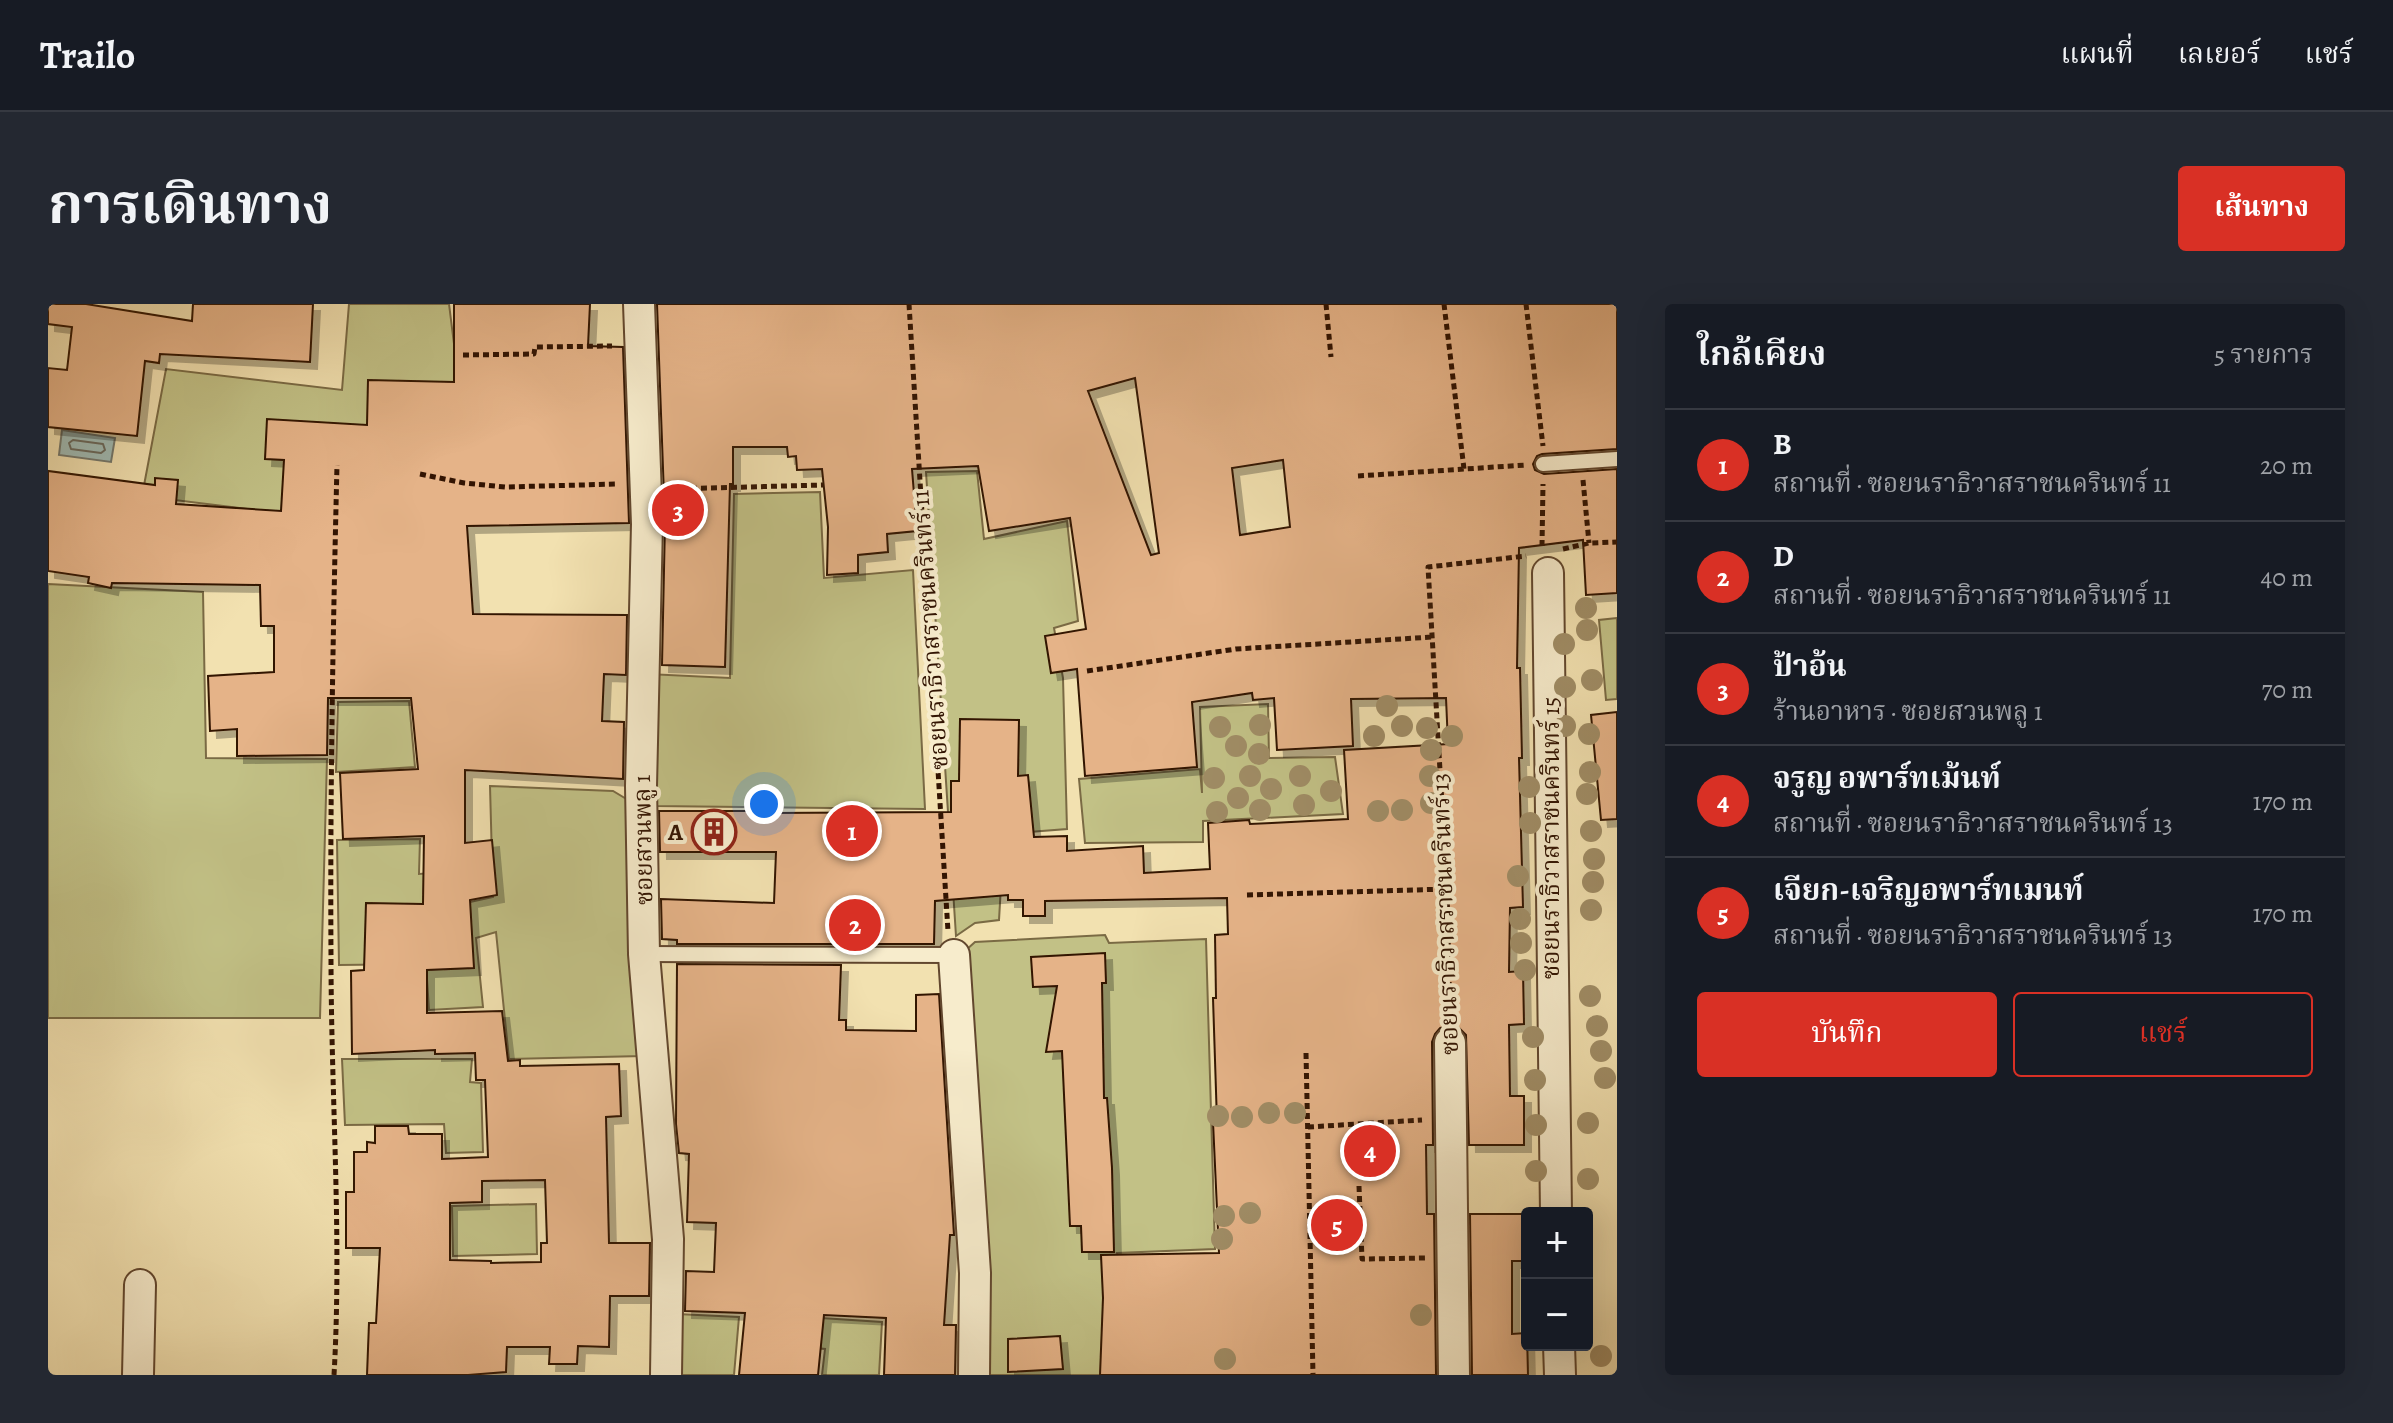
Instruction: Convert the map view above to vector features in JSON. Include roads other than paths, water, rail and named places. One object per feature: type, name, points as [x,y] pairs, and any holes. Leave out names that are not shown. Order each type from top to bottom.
[{"type":"street","name":"ซอยสวนพลู 1","points":[[639,304],[647,524],[641,786],[644,954],[668,1239],[666,1375]]},
{"type":"street","name":"ซอยนราธิวาสราชนครินทร์ 15","points":[[1545,564],[1556,1207]]},
{"type":"street","points":[[954,955],[975,1273],[974,1375]]},
{"type":"street","name":"ซอยนราธิวาสราชนครินทร์ 13","points":[[1450,1043],[1454,1375]]},
{"type":"street","points":[[138,1375],[140,1285]]},
{"type":"street","points":[[1559,1351],[1560,1375]]},
{"type":"lane","points":[[1543,464],[1617,459]]},
{"type":"lane","points":[[644,954],[954,955]]},
{"type":"water","points":[[62,430],[115,438],[111,462],[59,455]]},
{"type":"place","name":"ป้าอ้น","points":[[678,510]]},
{"type":"place","name":"B","points":[[852,831]]},
{"type":"place","name":"A","points":[[714,832]]},
{"type":"place","name":"D","points":[[855,925]]},
{"type":"place","name":"จรูญ อพาร์ทเม้นท์","points":[[1370,1151]]},
{"type":"place","name":"เจียก-เจริญอพาร์ทเมนท์","points":[[1337,1225]]}]
